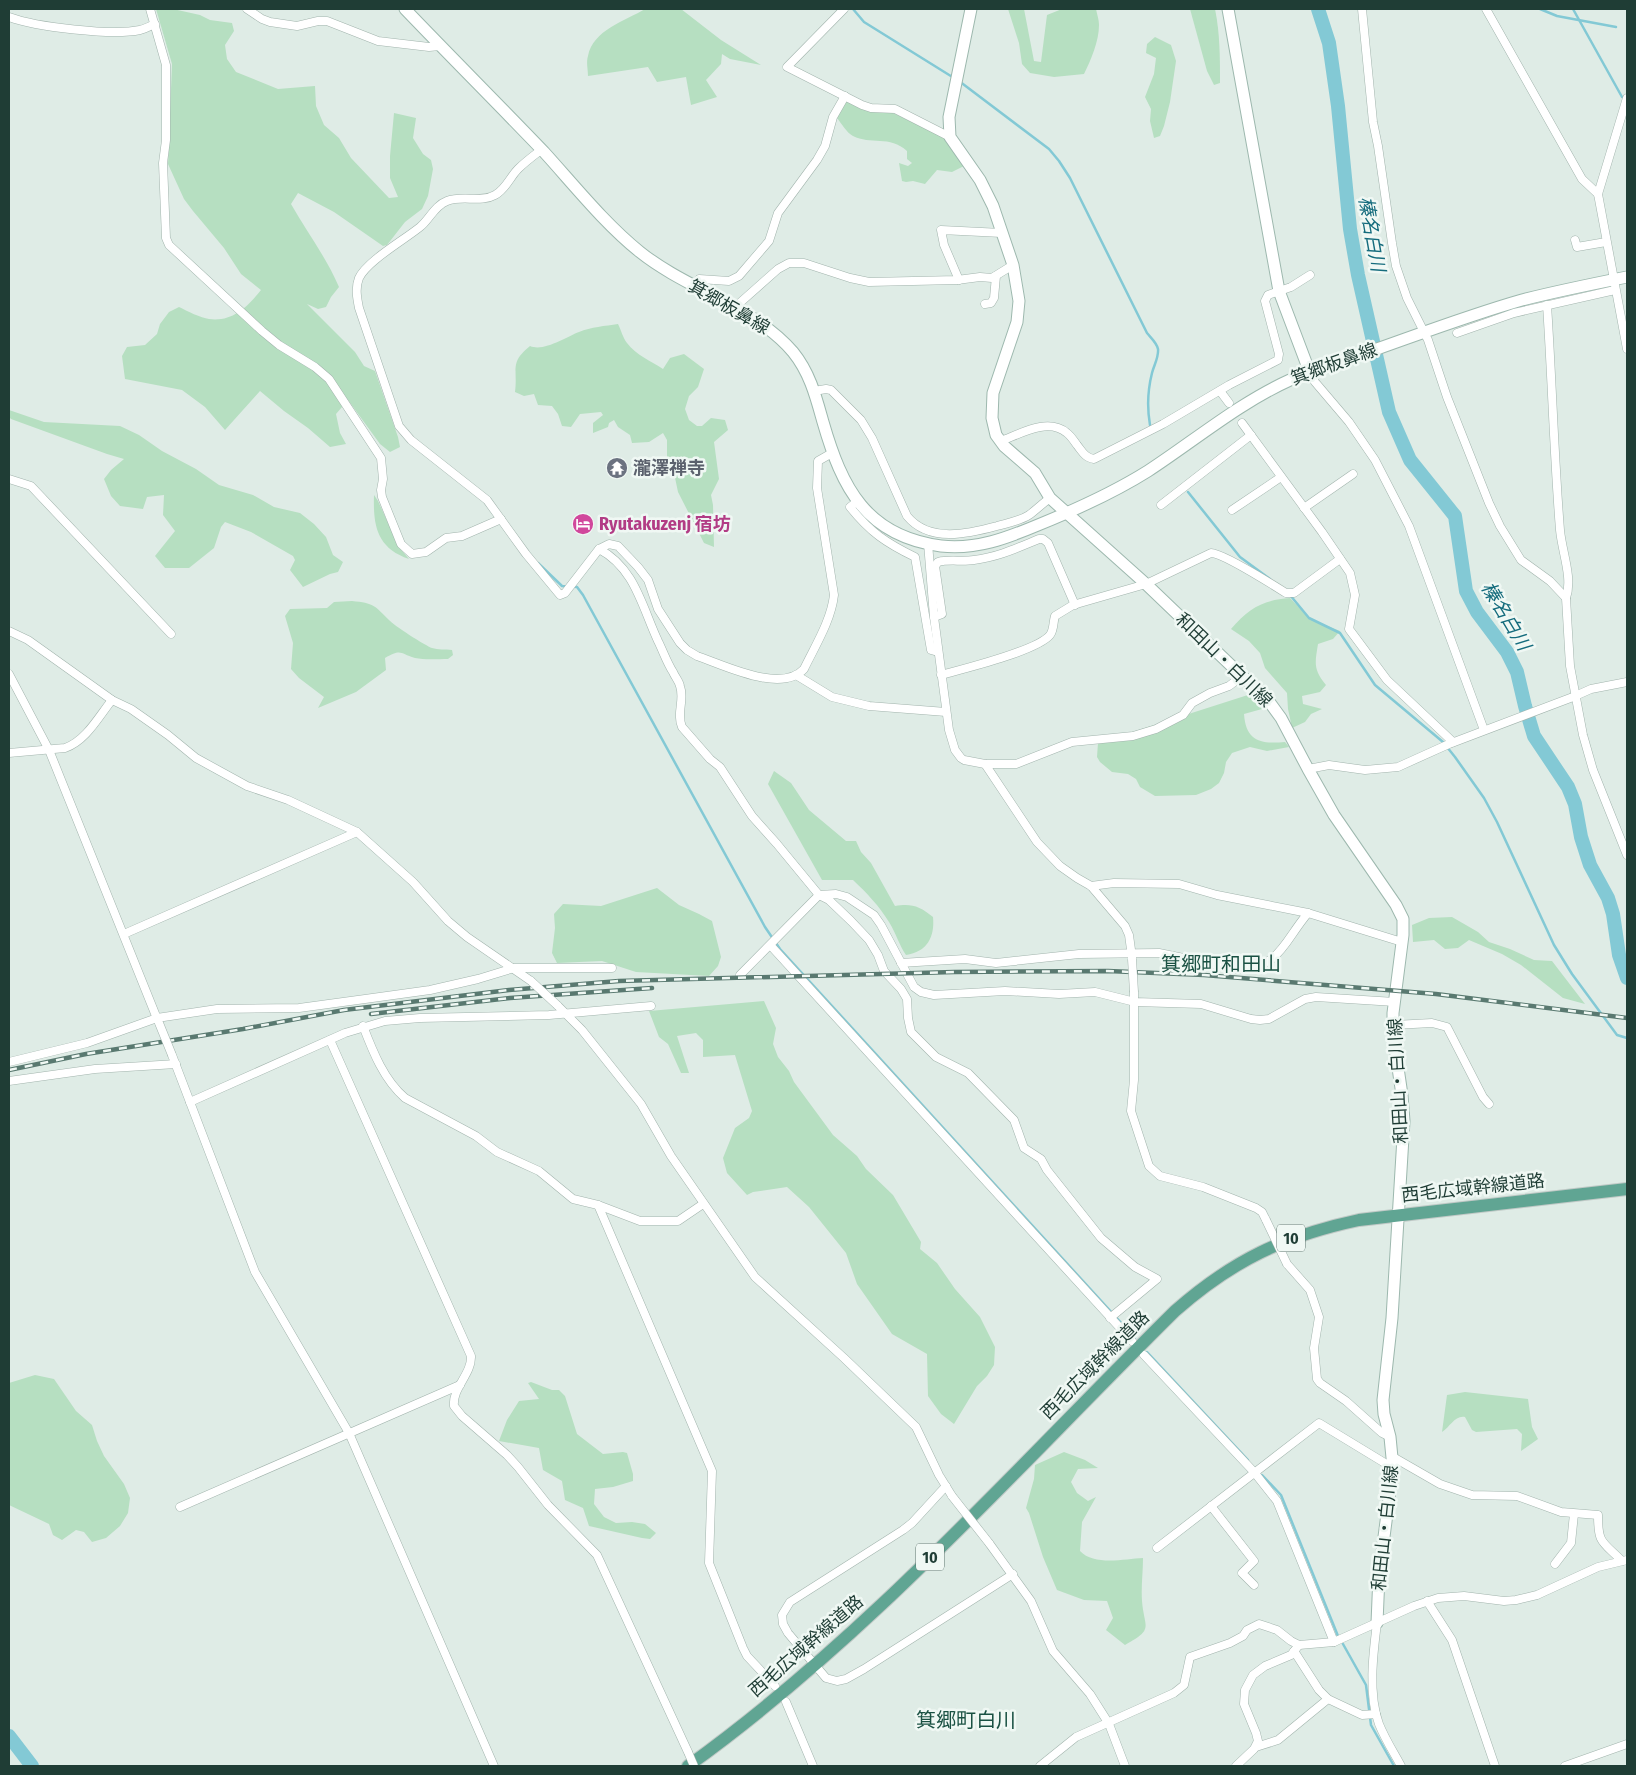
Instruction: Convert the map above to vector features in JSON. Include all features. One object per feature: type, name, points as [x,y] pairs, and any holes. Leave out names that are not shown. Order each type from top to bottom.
[{"type":"main road","name":"箕郷板鼻線","points":[[405,9],[619,234],[636,249],[662,267],[766,326],[789,348],[806,371],[814,391],[832,453],[842,476],[858,501],[867,512],[884,525],[908,537],[928,543],[959,547],[987,543],[1068,513],[1147,472],[1261,396],[1310,372],[1520,301],[1614,285],[1627,277]]},
{"type":"main road","points":[[971,9],[949,117],[950,136],[980,180],[993,206],[1013,265],[1019,301],[1018,314],[993,393],[994,428],[1008,450],[1029,467],[1050,498],[1068,513]]},
{"type":"main road","points":[[1228,9],[1279,291],[1310,372]]},
{"type":"main road","name":"和田山・白川線","points":[[1068,513],[1265,696],[1275,709],[1334,815],[1400,910],[1403,919],[1393,1034],[1404,1121],[1392,1318],[1383,1400],[1393,1463],[1380,1575],[1377,1623]]},
{"type":"main road","name":"西毛広域幹線道路","points":[[688,1766],[772,1700],[848,1635],[906,1581],[1132,1352],[1197,1292],[1245,1259],[1293,1237],[1334,1225],[1398,1214],[1627,1189]]},
{"type":"street","points":[[150,9],[166,65],[166,140],[163,163],[166,238],[169,245],[268,336],[315,367],[329,379],[381,458],[382,497],[401,544],[408,551],[417,554],[426,552],[446,538],[462,536],[501,519]]},
{"type":"street","points":[[247,9],[270,22],[297,26],[327,21],[378,41],[429,47],[440,46]]},
{"type":"street","points":[[844,9],[787,67],[862,105],[871,108],[894,109],[950,136]]},
{"type":"street","points":[[1362,9],[1373,122],[1396,266],[1407,298],[1500,526],[1521,560],[1550,581],[1566,598]]},
{"type":"street","points":[[1486,9],[1582,179],[1598,194]]},
{"type":"street","points":[[9,17],[35,24],[96,32],[142,30],[155,24]]},
{"type":"street","points":[[694,286],[700,279],[729,281],[739,276],[769,241],[778,213],[817,160],[834,117],[845,96]]},
{"type":"street","points":[[1627,98],[1598,194],[1627,349]]},
{"type":"street","points":[[541,150],[519,168],[502,190],[493,196],[457,198],[444,202],[422,226],[367,267],[360,277],[357,287],[360,308],[399,426],[411,440],[487,500],[526,554],[560,595],[565,593],[599,549],[609,544],[618,546],[648,580],[658,609],[687,650],[697,656],[772,680],[796,675],[804,669],[833,605],[834,595],[817,488],[816,468],[818,461],[832,453]]},
{"type":"street","points":[[959,280],[944,245],[941,230],[1002,233]]},
{"type":"street","points":[[1576,240],[1577,247],[1606,242]]},
{"type":"street","points":[[734,308],[778,268],[789,263],[804,263],[869,282],[992,278],[1013,265]]},
{"type":"street","points":[[1001,441],[1044,426],[1052,426],[1068,433],[1084,454],[1094,459],[1163,424],[1278,360],[1279,354],[1265,301],[1268,295],[1291,287],[1310,275]]},
{"type":"street","points":[[985,304],[990,303],[994,298],[996,276]]},
{"type":"street","points":[[1457,332],[1514,313],[1614,285]]},
{"type":"street","points":[[1547,305],[1560,532],[1567,574],[1568,592],[1566,598],[1570,666],[1588,756],[1627,855]]},
{"type":"street","points":[[1310,372],[1315,382],[1349,422],[1375,460],[1409,526],[1487,729]]},
{"type":"street","points":[[814,391],[831,390],[861,420],[878,451],[903,508],[913,523],[921,528],[944,534],[973,533],[1019,520],[1050,498]]},
{"type":"street","points":[[1220,391],[1229,403]]},
{"type":"street","points":[[1242,423],[1350,573],[1355,590],[1349,629],[1387,680],[1448,744]]},
{"type":"street","points":[[1161,505],[1251,436]]},
{"type":"street","points":[[1304,508],[1353,474]]},
{"type":"street","points":[[1232,510],[1281,477]]},
{"type":"street","points":[[9,479],[31,486],[171,634]]},
{"type":"street","points":[[858,501],[850,508],[863,523],[884,541],[915,556],[931,650],[938,652]]},
{"type":"street","points":[[934,617],[942,614],[936,566],[938,562],[972,561],[990,558],[1039,539],[1043,539],[1048,543],[1075,605]]},
{"type":"street","points":[[928,543],[934,617],[950,739],[958,755],[964,760],[985,764],[1016,764],[1072,742],[1133,736],[1156,729],[1183,715],[1192,703],[1210,693],[1229,686],[1242,676]]},
{"type":"street","points":[[599,549],[620,564],[631,578],[641,598],[646,615],[680,684],[679,721],[682,727],[710,760],[720,768],[752,816],[819,895],[829,900],[869,940],[878,955],[884,971],[901,989],[907,999],[911,1032],[936,1057],[968,1073],[1014,1120],[1024,1148],[1041,1159],[1047,1170],[1101,1238],[1135,1267],[1157,1279],[1110,1318]]},
{"type":"street","points":[[941,675],[1010,655],[1045,639],[1052,631],[1055,616],[1075,605],[1146,584],[1202,557],[1215,553],[1286,592],[1294,592],[1340,559]]},
{"type":"street","points":[[9,631],[28,640],[112,700],[130,709],[168,734],[196,758],[232,778],[288,800],[357,832],[413,882],[448,921],[467,937],[531,981],[565,1012],[582,1030],[641,1104],[670,1156],[755,1277],[916,1427],[938,1476],[1013,1574],[1031,1601],[1053,1651],[1090,1694],[1109,1724],[1125,1766]]},
{"type":"street","points":[[9,674],[49,750],[176,1064],[255,1272],[349,1432],[494,1766]]},
{"type":"street","points":[[796,675],[832,697],[868,706],[946,712]]},
{"type":"street","points":[[1308,769],[1329,765],[1365,770],[1398,767],[1448,744],[1591,689],[1627,682]]},
{"type":"street","points":[[9,753],[65,748],[73,745],[87,732],[112,700]]},
{"type":"street","points":[[985,764],[1046,853],[1077,878],[1091,886],[1125,926],[1132,956],[1135,1002],[1134,1080],[1131,1111],[1149,1166],[1160,1176],[1203,1187],[1262,1212],[1287,1264],[1310,1290],[1319,1317],[1314,1348],[1317,1379],[1346,1401],[1382,1433],[1390,1437]]},
{"type":"street","points":[[124,934],[357,832]]},
{"type":"street","points":[[1091,886],[1114,883],[1179,884],[1217,895],[1308,913],[1402,942]]},
{"type":"street","points":[[740,975],[819,895],[836,894],[847,897],[874,915],[914,987],[921,992],[934,995],[1005,991],[1060,994],[1095,992],[1135,1002],[1202,1004],[1260,1020],[1269,1019],[1305,999],[1316,997],[1395,1002]]},
{"type":"street","points":[[901,963],[965,959],[996,963],[1079,954],[1132,956],[1159,953],[1237,969],[1249,969],[1266,964],[1275,958],[1308,913]]},
{"type":"street","points":[[770,946],[1132,1341]]},
{"type":"street","points":[[9,1062],[87,1043],[158,1021],[217,1009],[299,1008],[365,999],[430,990],[478,979],[514,968],[612,968]]},
{"type":"street","points":[[190,1102],[330,1040],[364,1026],[385,1021],[420,1018],[549,1014],[650,1006]]},
{"type":"street","points":[[1394,1025],[1432,1023],[1447,1027],[1483,1097],[1489,1104]]},
{"type":"street","points":[[364,1026],[377,1060],[405,1098],[476,1136],[497,1152],[539,1171],[573,1200],[598,1205],[640,1221],[678,1221],[703,1204]]},
{"type":"street","points":[[330,1040],[471,1356],[471,1362],[453,1400],[456,1410],[507,1454],[548,1505],[597,1555],[694,1766]]},
{"type":"street","points":[[9,1082],[95,1069],[176,1064]]},
{"type":"street","points":[[598,1205],[712,1471],[709,1564],[747,1656],[775,1686]]},
{"type":"street","points":[[1144,1355],[1254,1472],[1277,1501],[1334,1642]]},
{"type":"street","points":[[180,1507],[460,1385]]},
{"type":"street","points":[[1157,1548],[1319,1423],[1393,1463],[1440,1484],[1472,1494],[1517,1496],[1561,1512],[1598,1515],[1598,1535],[1601,1540],[1624,1560]]},
{"type":"street","points":[[946,1486],[912,1523],[790,1602],[782,1615],[783,1624],[788,1633],[826,1678],[837,1681],[846,1679],[935,1625],[1013,1574]]},
{"type":"street","points":[[1211,1506],[1254,1561],[1242,1573],[1254,1585]]},
{"type":"street","points":[[1555,1564],[1571,1543],[1574,1514]]},
{"type":"street","points":[[1236,1766],[1256,1746],[1258,1741],[1244,1704],[1245,1690],[1253,1675],[1265,1666],[1291,1655],[1297,1648],[1334,1642],[1427,1601],[1438,1598],[1454,1596],[1504,1600],[1527,1598],[1598,1567],[1624,1560]]},
{"type":"street","points":[[1427,1601],[1452,1640],[1495,1766]]},
{"type":"street","name":"和田山・白川線","points":[[1377,1623],[1372,1659],[1375,1714],[1401,1766]]},
{"type":"street","points":[[1040,1766],[1076,1737],[1174,1694],[1184,1685],[1190,1658],[1230,1643],[1243,1636],[1256,1624],[1267,1625],[1291,1641],[1297,1648],[1319,1690],[1328,1699],[1364,1715],[1375,1714]]},
{"type":"street","points":[[1256,1746],[1278,1740],[1328,1699]]},
{"type":"street","points":[[786,1702],[813,1766]]},
{"type":"street","points":[[1565,1766],[1627,1744]]},
{"type":"green space","points":[[156,9],[173,9],[200,15],[210,20],[232,23],[234,31],[225,45],[227,59],[236,72],[278,89],[315,86],[316,106],[324,125],[339,138],[351,158],[389,198],[398,197],[390,178],[394,113],[416,118],[413,138],[423,154],[431,160],[433,169],[428,196],[422,209],[405,222],[387,245],[383,246],[334,212],[298,193],[291,204],[339,287],[326,307],[318,309],[307,304],[355,352],[364,366],[375,371],[400,447],[390,452],[380,444],[348,400],[336,414],[340,433],[346,444],[330,447],[260,391],[225,430],[205,407],[182,390],[125,379],[122,356],[127,347],[145,345],[157,334],[160,324],[169,312],[179,307],[209,319],[225,318],[239,312],[261,290],[241,274],[224,248],[184,199],[168,164],[172,64]]},
{"type":"green space","points":[[645,9],[681,9],[721,40],[761,65],[730,59],[722,54],[721,64],[706,80],[717,97],[691,105],[686,77],[657,82],[648,67],[588,76],[587,58],[596,39],[611,27]]},
{"type":"green space","points":[[1008,9],[1024,9],[1034,61],[1041,62],[1047,15],[1062,9],[1096,9],[1099,23],[1098,37],[1084,74],[1054,77],[1030,73],[1022,64],[1019,43]]},
{"type":"green space","points":[[1190,9],[1215,9],[1219,36],[1220,83],[1214,85],[1207,71]]},
{"type":"green space","points":[[1155,37],[1171,45],[1176,61],[1170,102],[1164,126],[1160,136],[1154,138],[1150,121],[1151,109],[1145,97],[1154,74],[1156,58],[1146,53],[1147,44]]},
{"type":"green space","points":[[846,99],[893,113],[949,139],[964,166],[952,172],[937,170],[925,184],[902,181],[899,163],[908,166],[912,163],[907,159],[907,151],[894,143],[860,139],[851,135],[837,118]]},
{"type":"green space","points":[[618,324],[624,339],[631,347],[663,369],[670,358],[684,354],[704,369],[698,387],[689,396],[685,409],[689,420],[697,426],[702,426],[711,418],[725,420],[728,430],[714,442],[719,479],[711,495],[714,547],[704,543],[678,492],[674,473],[667,461],[667,440],[663,433],[649,442],[632,443],[630,435],[618,427],[614,420],[609,423],[608,427],[593,433],[593,423],[603,415],[601,412],[580,414],[571,427],[562,426],[558,414],[552,406],[538,405],[534,394],[524,396],[515,392],[517,362],[523,352],[530,346],[548,346],[584,330]]},
{"type":"green space","points":[[9,410],[44,422],[120,426],[139,435],[219,485],[253,495],[274,507],[300,513],[326,537],[333,555],[343,562],[338,572],[303,587],[290,570],[295,560],[293,556],[251,532],[225,522],[221,527],[214,548],[189,568],[165,568],[155,556],[175,531],[163,515],[164,495],[147,497],[143,509],[120,506],[111,496],[104,479],[124,459],[11,419],[9,417]]},
{"type":"green space","points":[[374,495],[399,547],[409,559],[390,549],[379,534],[376,526]]},
{"type":"green space","points":[[1290,598],[1310,619],[1340,631],[1333,639],[1318,644],[1316,666],[1319,675],[1326,685],[1320,692],[1302,696],[1303,704],[1322,709],[1311,714],[1305,722],[1292,728],[1287,693],[1265,668],[1260,653],[1249,641],[1231,629],[1250,610],[1257,606]]},
{"type":"green space","points":[[352,601],[373,606],[392,623],[417,640],[432,648],[452,650],[453,655],[448,659],[427,659],[395,653],[385,658],[386,670],[356,692],[318,708],[324,697],[299,678],[291,669],[293,643],[285,616],[290,609],[327,608],[334,602]]},
{"type":"green space","points":[[1251,694],[1261,701],[1262,709],[1244,714],[1245,723],[1252,736],[1262,741],[1285,742],[1289,747],[1267,751],[1250,747],[1232,753],[1226,762],[1224,773],[1219,783],[1211,789],[1196,795],[1155,796],[1140,787],[1136,779],[1128,774],[1112,772],[1097,757],[1098,743]]},
{"type":"green space","points":[[774,771],[791,783],[809,810],[846,841],[856,841],[861,852],[871,863],[895,906],[915,906],[933,917],[933,931],[924,947],[919,951],[906,955],[885,916],[853,880],[822,880],[768,784]]},
{"type":"green space","points":[[657,888],[679,905],[712,921],[721,957],[718,966],[709,976],[636,972],[602,961],[557,963],[552,953],[555,928],[554,914],[563,904],[601,906]]},
{"type":"green space","points":[[1452,917],[1478,932],[1489,942],[1534,960],[1552,961],[1585,1004],[1563,998],[1521,965],[1502,954],[1469,940],[1458,948],[1445,949],[1434,940],[1413,942],[1412,925],[1429,918]]},
{"type":"green space","points":[[764,1001],[776,1028],[773,1044],[778,1057],[789,1071],[794,1082],[833,1135],[857,1156],[866,1169],[893,1195],[921,1242],[920,1249],[937,1263],[955,1289],[980,1317],[995,1347],[994,1365],[977,1386],[954,1424],[941,1414],[928,1396],[927,1354],[892,1334],[857,1284],[846,1253],[809,1207],[787,1187],[753,1192],[747,1195],[727,1173],[723,1158],[735,1128],[749,1118],[752,1111],[735,1055],[703,1057],[703,1040],[696,1033],[677,1036],[689,1073],[681,1073],[668,1044],[659,1037],[649,1011]]},
{"type":"green space","points":[[35,1375],[54,1379],[76,1411],[92,1425],[104,1456],[124,1484],[130,1498],[128,1513],[120,1526],[106,1538],[92,1542],[84,1532],[76,1530],[62,1540],[53,1535],[49,1524],[9,1505],[9,1383]]},
{"type":"green space","points":[[531,1382],[552,1390],[559,1390],[565,1396],[577,1434],[603,1454],[627,1453],[633,1481],[613,1487],[595,1489],[594,1504],[604,1517],[616,1523],[632,1522],[645,1524],[656,1533],[650,1539],[589,1526],[583,1508],[565,1500],[562,1481],[543,1470],[539,1448],[499,1441],[507,1420],[519,1401],[539,1399],[528,1383]]},
{"type":"green space","points":[[1465,1392],[1528,1399],[1532,1427],[1538,1439],[1521,1451],[1522,1434],[1517,1429],[1476,1432],[1472,1430],[1465,1417],[1458,1418],[1442,1432],[1447,1395]]},
{"type":"green space","points":[[1064,1452],[1085,1460],[1098,1468],[1078,1469],[1071,1482],[1077,1493],[1088,1501],[1096,1497],[1082,1522],[1080,1551],[1093,1559],[1101,1560],[1143,1558],[1142,1596],[1146,1627],[1141,1635],[1125,1645],[1106,1630],[1113,1618],[1107,1601],[1084,1600],[1057,1590],[1026,1508],[1034,1479],[1035,1465]]},
{"type":"waterway","points":[[853,9],[864,22],[954,78]]},
{"type":"waterway","name":"榛名白川","points":[[1318,9],[1329,43],[1338,106],[1350,229],[1358,275],[1389,412],[1410,460],[1455,516],[1466,591],[1477,612],[1507,652],[1517,672],[1534,736],[1568,787],[1575,804],[1581,837],[1590,865],[1608,898],[1613,914],[1619,955],[1627,978]]},
{"type":"waterway","points":[[1540,9],[1557,16],[1616,27]]},
{"type":"waterway","points":[[1573,9],[1622,97]]},
{"type":"waterway","points":[[959,81],[1049,149],[1070,178],[1147,333],[1158,349],[1149,392],[1148,412],[1150,425]]},
{"type":"waterway","points":[[1188,492],[1240,557],[1270,579]]},
{"type":"waterway","points":[[538,563],[562,586],[577,587],[583,595],[765,927],[780,949],[1135,1338]]},
{"type":"waterway","points":[[1290,595],[1309,618],[1340,633],[1375,685],[1443,742],[1455,757],[1484,798],[1497,822],[1554,945],[1572,974],[1617,1035],[1627,1038]]},
{"type":"waterway","points":[[1147,1352],[1248,1460]]},
{"type":"waterway","points":[[1262,1475],[1281,1495],[1338,1636]]},
{"type":"waterway","points":[[1343,1644],[1366,1685],[1371,1725],[1394,1766]]},
{"type":"waterway","points":[[9,1736],[32,1766]]},
{"type":"railway","points":[[9,1070],[86,1054],[243,1029],[344,1010],[509,990],[619,981],[954,972],[1108,971],[1204,975],[1436,994],[1627,1018]]},
{"type":"railway","points":[[371,1014],[510,998],[652,988]]},
{"type":"place","name":"瀧澤禅寺","points":[[617,468]]},
{"type":"place","name":"Ryutakuzenj 宿坊","points":[[583,524]]},
{"type":"district","name":"箕郷町和田山","points":[[1221,964]]},
{"type":"district","name":"箕郷町白川","points":[[966,1720]]}]
